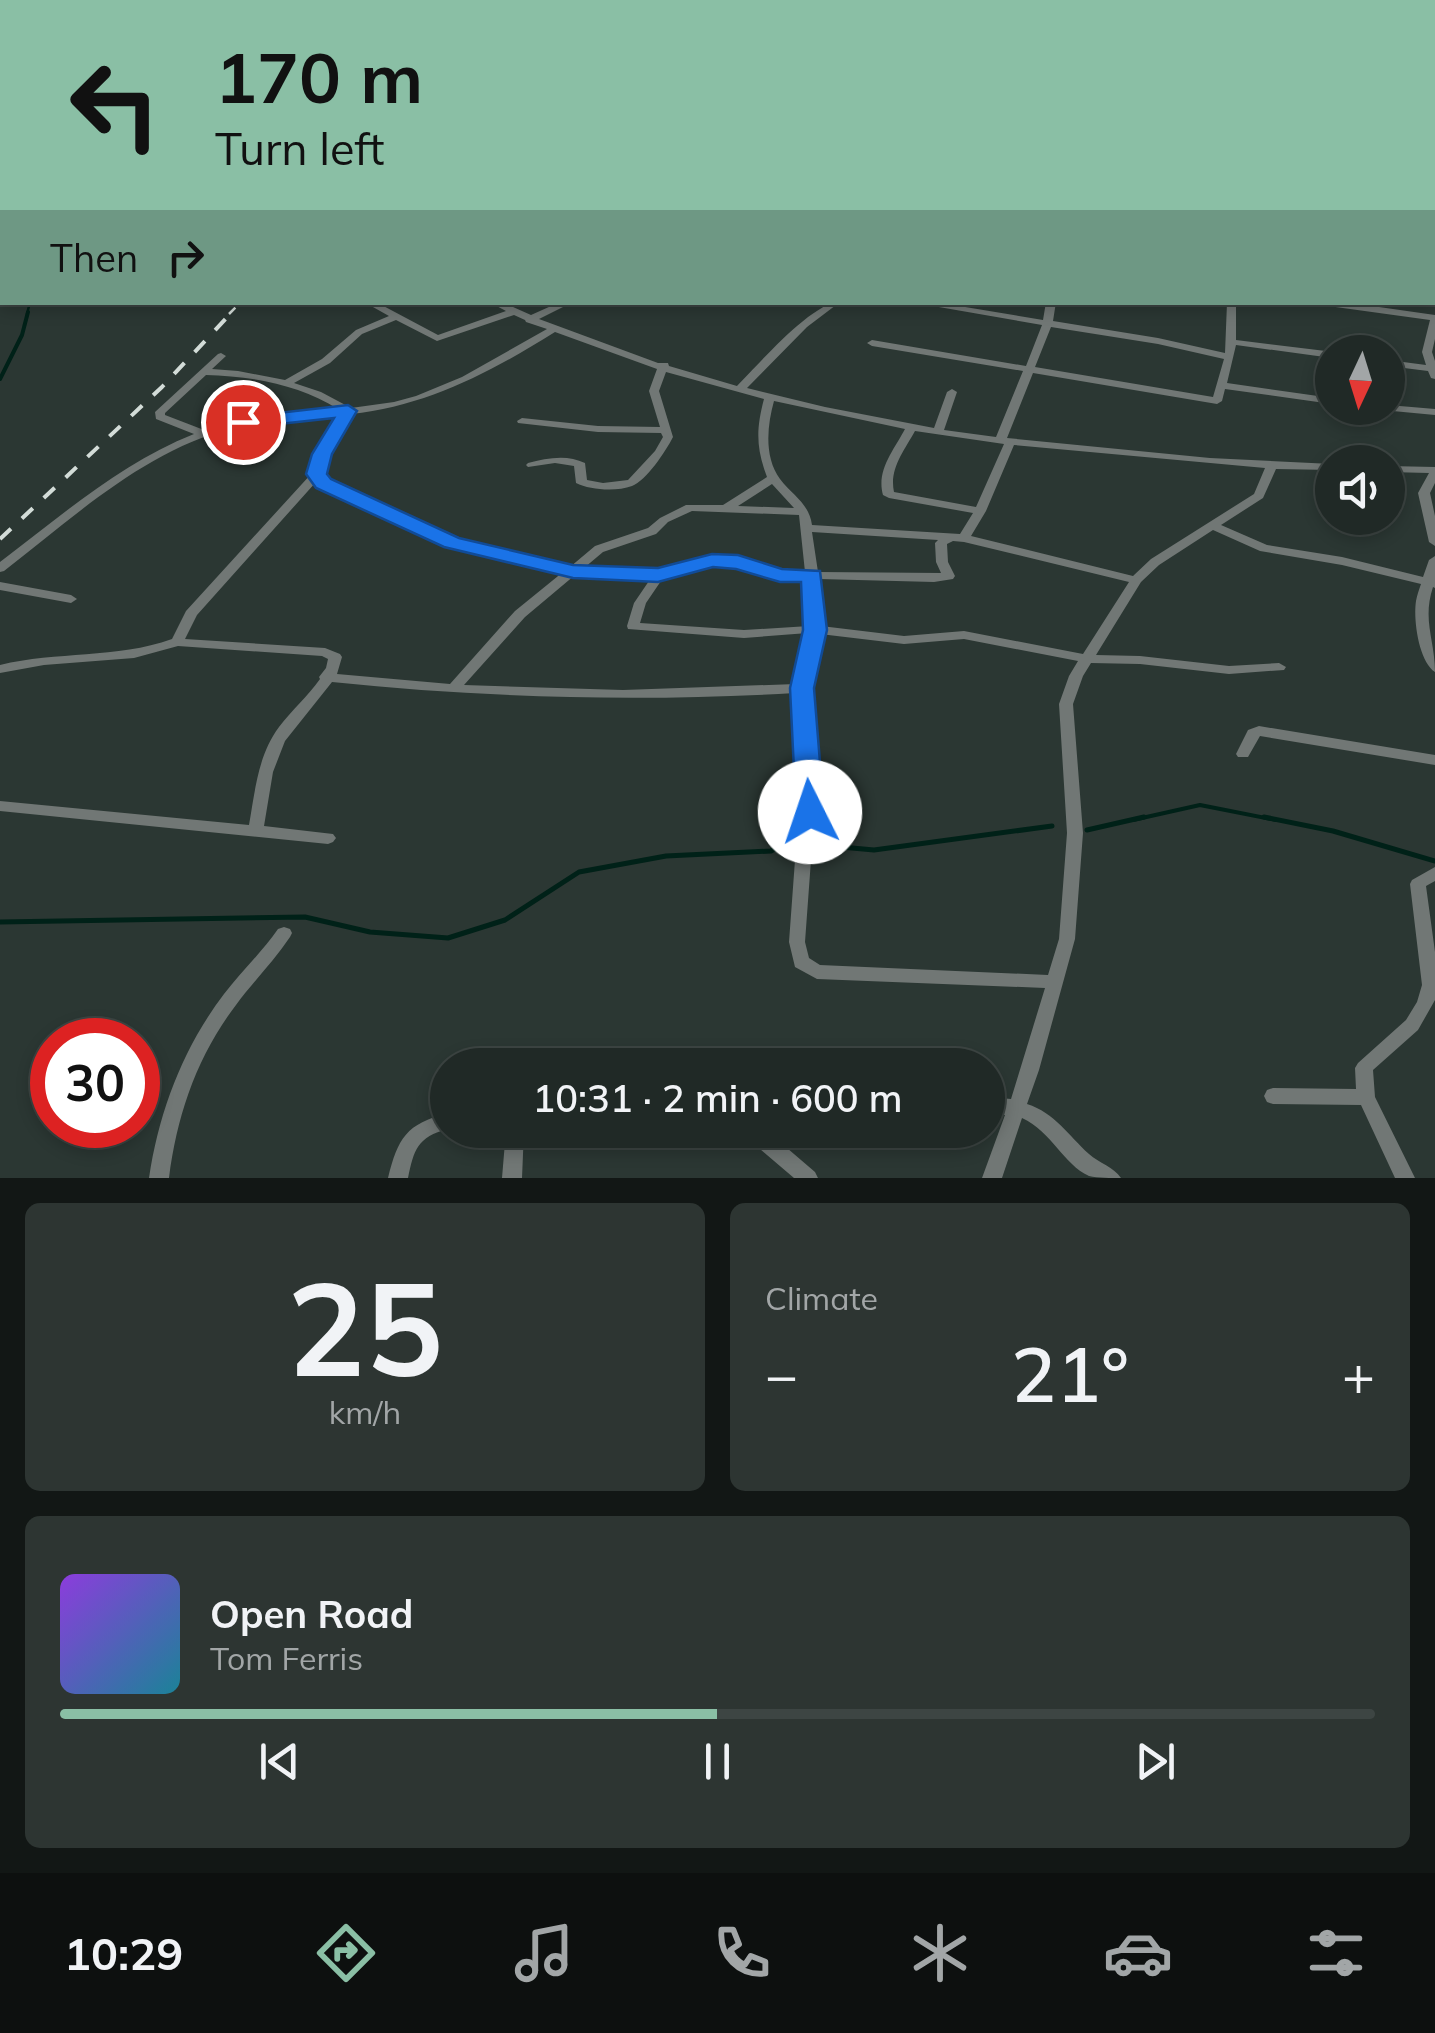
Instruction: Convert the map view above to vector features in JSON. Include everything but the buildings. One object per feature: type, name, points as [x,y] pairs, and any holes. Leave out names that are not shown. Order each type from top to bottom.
[{"type":"street","points":[[373,305],[436,338],[513,312]]},
{"type":"street","points":[[499,305],[552,330],[664,366],[770,396],[912,427],[1005,441],[1315,466]]},
{"type":"street","points":[[529,320],[562,305]]},
{"type":"street","points":[[741,388],[804,325],[832,305]]},
{"type":"street","points":[[931,305],[1158,341],[1228,357]]},
{"type":"street","points":[[316,474],[323,484],[435,538],[573,571],[658,575],[712,560],[738,562],[780,575],[896,579],[949,576],[939,549],[941,543],[958,537],[980,511],[1047,326],[1050,305]]},
{"type":"street","points":[[872,343],[1217,401],[1232,342],[1231,305]]},
{"type":"street","points":[[1337,305],[1435,324],[1427,352],[1432,372],[1405,366]]},
{"type":"street","points":[[284,385],[326,362],[359,332],[393,318]]},
{"type":"street","points":[[0,568],[152,457],[204,434],[243,422],[419,400],[472,377],[552,330]]},
{"type":"street","points":[[1232,342],[1315,353]]},
{"type":"street","points":[[204,434],[160,417],[160,412],[221,356]]},
{"type":"street","points":[[532,465],[554,460],[579,463],[582,483],[631,484],[666,444],[668,430],[654,391],[664,366]]},
{"type":"street","points":[[202,372],[232,372],[284,385],[336,402],[348,411]]},
{"type":"street","points":[[1220,385],[1315,399]]},
{"type":"street","points":[[938,432],[952,392]]},
{"type":"street","points":[[770,396],[761,444],[772,478],[804,512],[812,576],[815,630],[802,688],[812,836]]},
{"type":"street","points":[[1405,410],[1435,412]]},
{"type":"street","points":[[177,642],[191,614],[316,474],[322,454],[348,411]]},
{"type":"street","points":[[522,421],[598,429],[668,430]]},
{"type":"street","points":[[912,427],[885,476],[884,486],[889,495],[980,511]]},
{"type":"street","points":[[992,1178],[1018,1106],[1067,939],[1076,833],[1066,704],[1076,676],[1136,580],[1155,562],[1260,496],[1272,465]]},
{"type":"street","points":[[1405,470],[1435,471],[1424,493],[1435,542]]},
{"type":"street","points":[[725,509],[772,478]]},
{"type":"street","points":[[453,689],[520,614],[598,550],[652,531],[684,509],[804,512]]},
{"type":"street","points":[[1211,525],[1264,548],[1342,561],[1432,584]]},
{"type":"street","points":[[806,528],[958,537],[1136,580]]},
{"type":"street","points":[[1435,560],[1432,584],[1422,601],[1422,630],[1435,668]]},
{"type":"street","points":[[658,575],[634,616],[633,626],[639,629],[744,634],[815,630],[904,640],[964,635],[1088,660],[1140,660],[1229,670],[1279,667]]},
{"type":"street","points":[[0,586],[71,599]]},
{"type":"street","points":[[0,669],[30,660],[127,654],[177,642],[325,652],[335,657],[326,677],[279,739],[266,773],[256,830]]},
{"type":"street","points":[[326,677],[453,689],[656,696],[802,688]]},
{"type":"street","points":[[1243,754],[1253,733],[1260,731],[1435,760]]},
{"type":"street","points":[[0,806],[328,838]]},
{"type":"street","points":[[804,860],[797,942],[801,962],[817,972],[1055,982]]},
{"type":"street","points":[[1405,1178],[1366,1097],[1364,1068],[1420,1018],[1428,1000],[1432,985],[1418,884],[1435,873]]},
{"type":"street","points":[[159,1178],[164,1128],[173,1100],[226,1004],[269,957],[284,933]]},
{"type":"street","points":[[1273,1096],[1366,1097]]},
{"type":"street","points":[[1005,1106],[1018,1106],[1048,1122],[1097,1172],[1111,1178]]},
{"type":"street","points":[[398,1178],[411,1137],[430,1125]]},
{"type":"street","points":[[512,1178],[514,1148]]},
{"type":"street","points":[[784,1148],[808,1178]]},
{"type":"waterway","points":[[27,314],[29,305]]},
{"type":"waterway","points":[[0,379],[22,335],[28,312]]},
{"type":"waterway","points":[[1133,820],[1200,805],[1276,820]]},
{"type":"waterway","points":[[1087,830],[1144,817]]},
{"type":"waterway","points":[[1264,817],[1333,831],[1435,861]]},
{"type":"waterway","points":[[0,922],[305,917],[370,932],[448,938],[505,920],[579,872],[666,856],[771,851],[786,842],[874,850],[1052,826]]},
{"type":"railway","points":[[229,314],[238,305]]},
{"type":"railway","points":[[0,539],[162,387],[232,312]]},
{"type":"route","points":[[243,422],[348,411],[322,454],[316,474],[323,484],[435,538],[573,571],[658,575],[712,560],[738,562],[780,575],[812,576],[815,630],[802,688],[810,812]]}]
